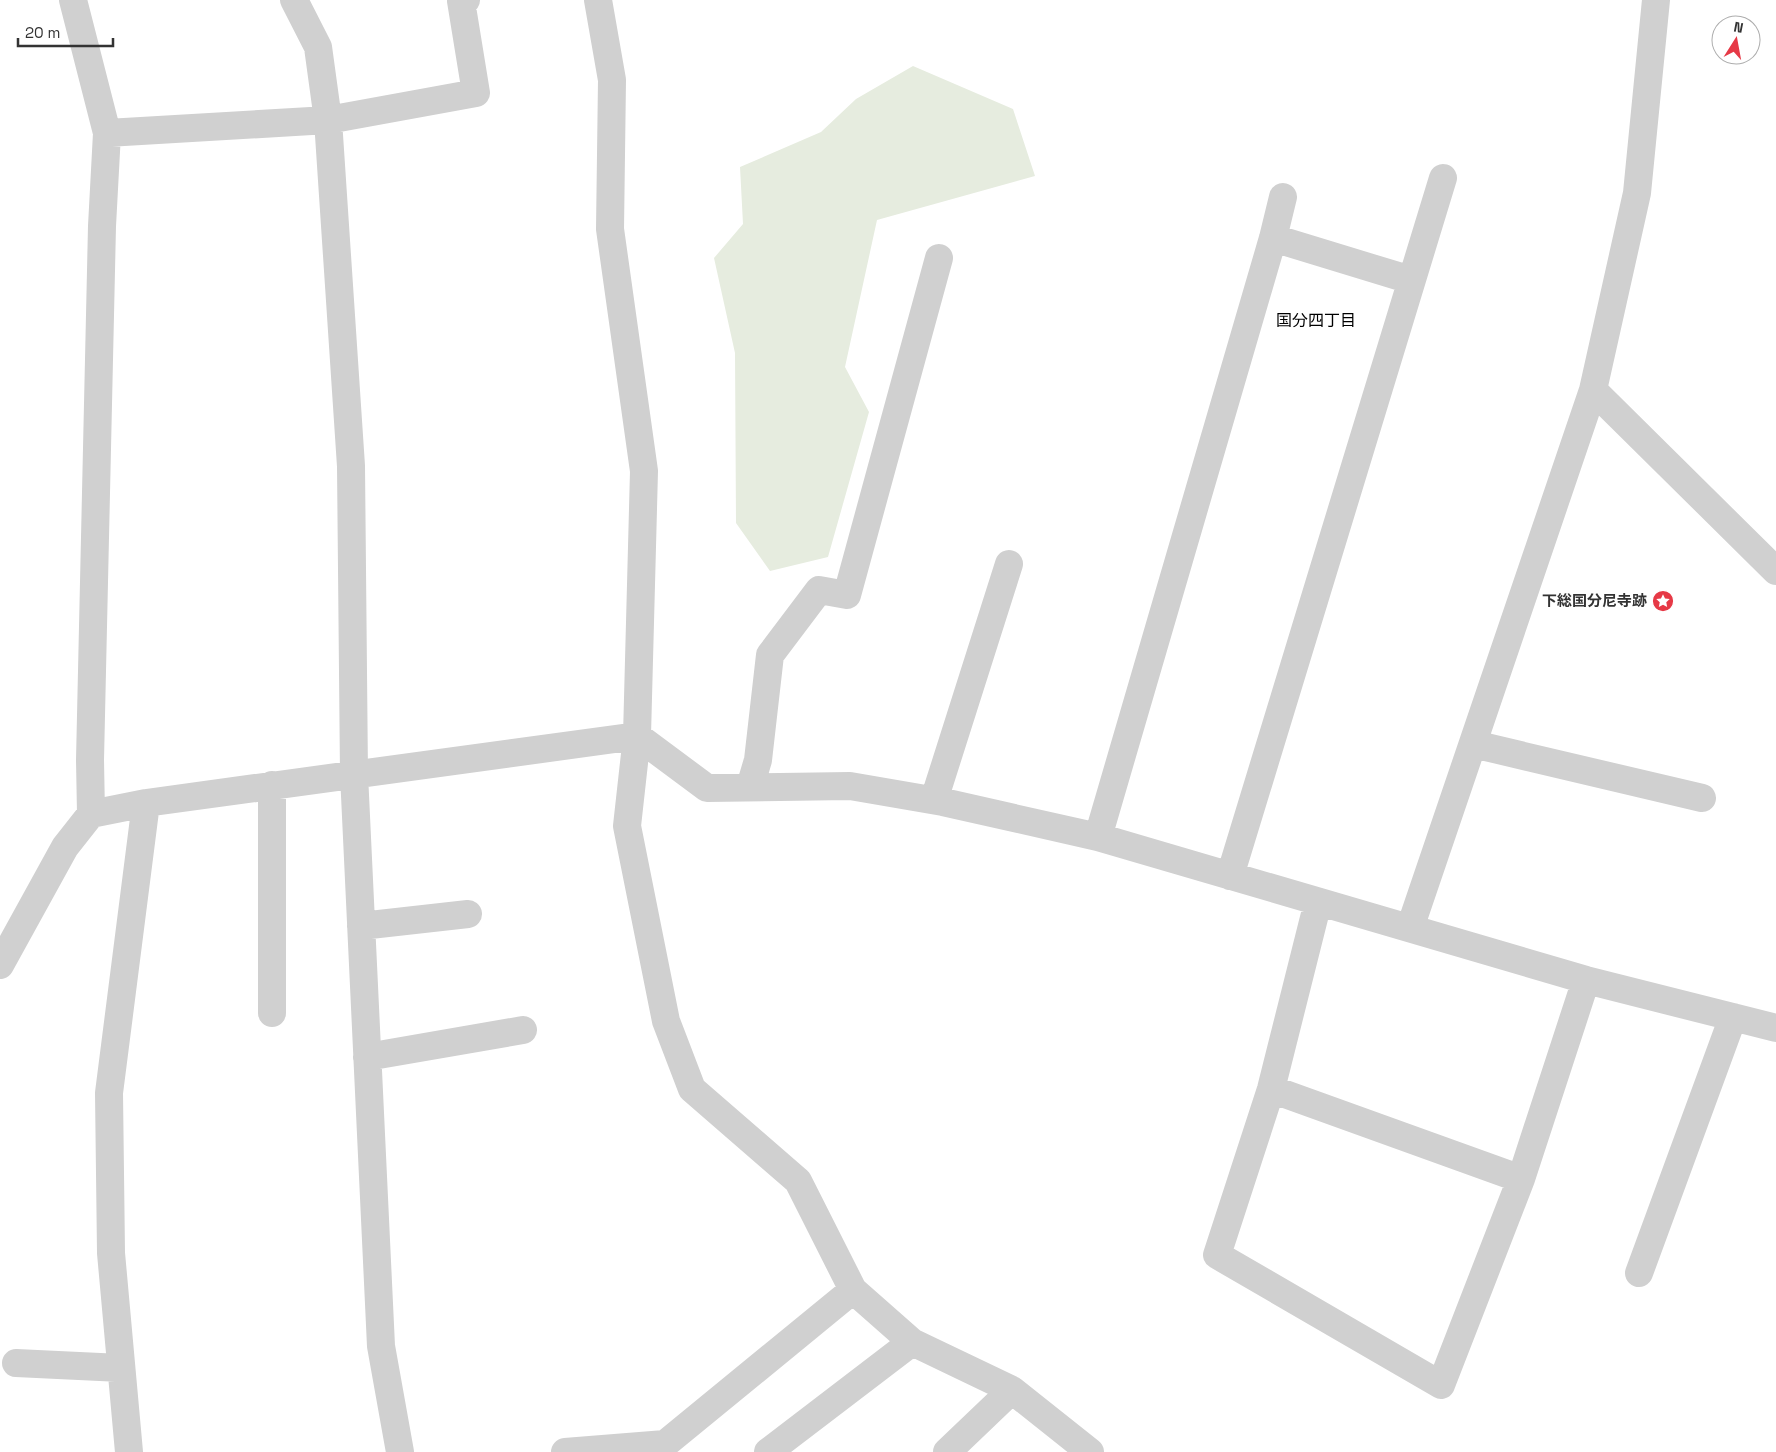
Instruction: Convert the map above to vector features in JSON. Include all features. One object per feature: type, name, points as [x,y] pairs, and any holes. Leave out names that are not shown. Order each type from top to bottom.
[{"type":"street","points":[[0,965],[65,847],[91,814],[90,760],[102,226],[108,132],[73,0]]},
{"type":"street","points":[[294,0],[318,47],[328,120],[351,466],[354,774],[381,1346],[400,1452]]},
{"type":"street","points":[[108,132],[328,120],[476,92],[461,1],[466,0]]},
{"type":"street","points":[[598,0],[612,80],[610,229],[644,471],[637,736],[627,826],[666,1021],[692,1089],[798,1181],[853,1290],[912,1342],[1012,1390],[1090,1452]]},
{"type":"street","points":[[1410,928],[1594,390],[1637,193],[1656,0]]},
{"type":"street","points":[[1230,876],[1442,178]]},
{"type":"street","points":[[1098,837],[1273,238],[1283,197]]},
{"type":"street","points":[[1273,238],[1411,280]]},
{"type":"street","points":[[750,787],[758,760],[770,655],[820,590],[847,595],[940,258]]},
{"type":"street","points":[[1594,390],[1776,571]]},
{"type":"street","points":[[934,800],[1009,564]]},
{"type":"street","points":[[91,814],[146,803],[637,736],[708,788],[850,786],[934,800],[1098,837],[1586,980],[1776,1028]]},
{"type":"street","points":[[1473,744],[1702,798]]},
{"type":"street","points":[[272,786],[272,1013]]},
{"type":"street","points":[[128,1452],[111,1253],[109,1093],[146,803]]},
{"type":"street","points":[[1318,902],[1271,1089],[1216,1255],[1441,1385],[1521,1179],[1586,980]]},
{"type":"street","points":[[361,926],[468,914]]},
{"type":"street","points":[[1639,1273],[1733,1017]]},
{"type":"street","points":[[367,1057],[523,1030]]},
{"type":"street","points":[[1271,1089],[1521,1179]]},
{"type":"street","points":[[566,1452],[665,1444],[853,1290]]},
{"type":"street","points":[[768,1452],[912,1342]]},
{"type":"street","points":[[16,1363],[121,1368]]},
{"type":"street","points":[[947,1452],[1012,1390]]},
{"type":"shaded area","points":[[913,66],[1013,109],[1035,176],[877,220],[845,367],[869,412],[828,557],[770,571],[736,523],[735,353],[714,258],[743,224],[740,167],[821,132],[856,99]]},
{"type":"place","name":"下総国分尼寺跡","points":[[1663,601]]},
{"type":"district","name":"国分四丁目","points":[[1316,320]]}]
